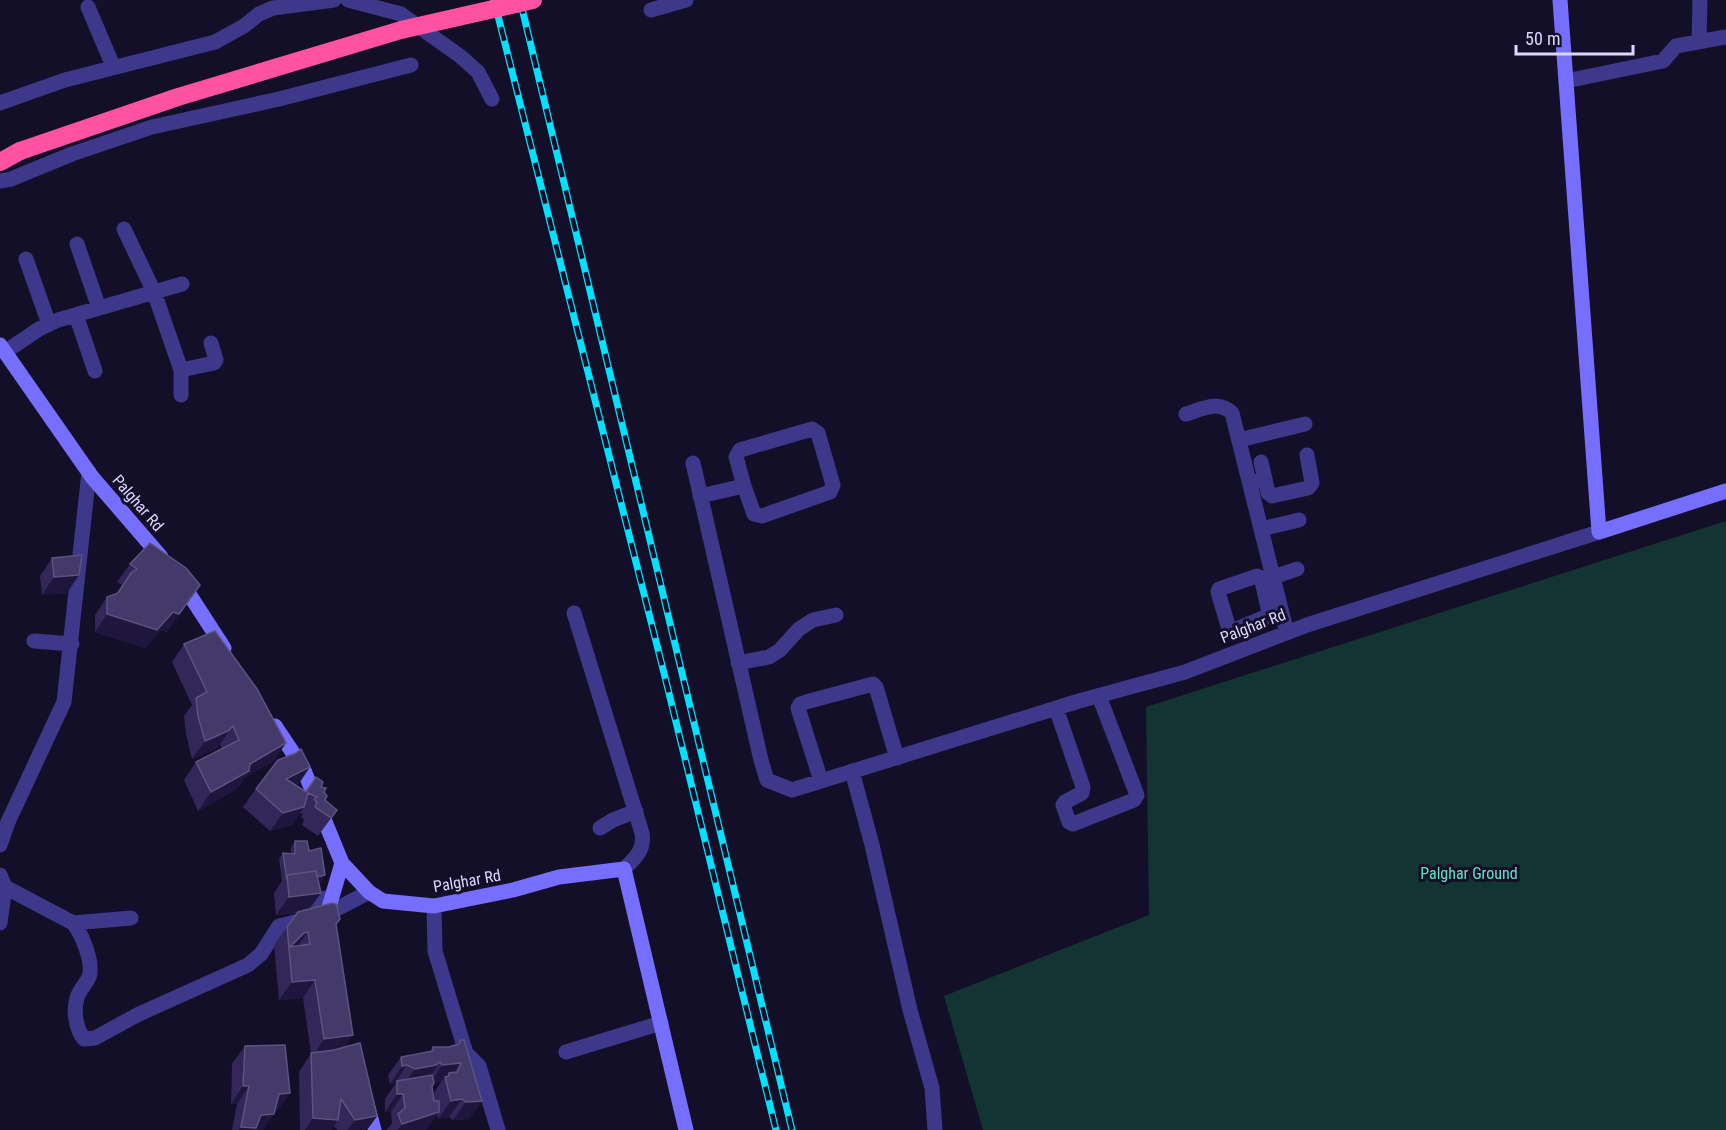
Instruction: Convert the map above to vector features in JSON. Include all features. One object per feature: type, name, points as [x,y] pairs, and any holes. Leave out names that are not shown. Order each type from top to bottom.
[{"type":"highway","points":[[0,162],[20,152],[178,97],[401,30],[533,0]]},
{"type":"street","points":[[0,103],[113,66],[215,42],[244,26],[259,14],[273,8],[334,0]]},
{"type":"street","points":[[348,0],[401,14],[460,56],[478,72],[492,99]]},
{"type":"street","points":[[651,10],[686,0]]},
{"type":"street","points":[[1560,0],[1599,532]]},
{"type":"street","points":[[1699,42],[1700,0]]},
{"type":"street","points":[[88,7],[113,66]]},
{"type":"street","points":[[1566,81],[1663,61],[1676,46],[1726,37]]},
{"type":"street","points":[[0,181],[152,127],[279,99],[411,65]]},
{"type":"street","points":[[124,229],[153,292],[181,370],[181,395]]},
{"type":"street","points":[[77,244],[99,308]]},
{"type":"street","points":[[26,259],[49,324]]},
{"type":"street","points":[[3,348],[49,324],[182,284]]},
{"type":"street","points":[[76,315],[95,371]]},
{"type":"street","points":[[181,370],[214,363],[216,360],[211,344]]},
{"type":"street","name":"Palghar Rd","points":[[3,348],[89,472],[177,575],[233,662]]},
{"type":"street","points":[[1186,414],[1218,405],[1227,408],[1232,413],[1239,440],[1258,481],[1272,496],[1308,488],[1312,483],[1307,455]]},
{"type":"street","points":[[1239,440],[1305,424]]},
{"type":"street","points":[[812,429],[818,433],[833,485],[830,492],[762,516],[754,514],[744,486],[736,457],[740,450],[812,429]]},
{"type":"street","points":[[1261,462],[1258,481],[1267,579],[1287,633]]},
{"type":"street","points":[[693,463],[738,663],[769,657],[780,650],[799,629],[813,620],[836,615]]},
{"type":"street","points":[[0,845],[8,822],[64,702],[89,472]]},
{"type":"street","points":[[700,496],[744,486]]},
{"type":"street","name":"Palghar Rd","points":[[738,663],[767,780],[792,790],[1056,708],[1185,672],[1287,633],[1726,491]]},
{"type":"street","points":[[1262,529],[1299,520]]},
{"type":"street","points":[[1267,579],[1298,569]]},
{"type":"street","points":[[574,613],[644,841],[639,854],[624,869],[686,1130]]},
{"type":"street","points":[[34,641],[72,644]]},
{"type":"street","points":[[821,781],[798,708],[800,704],[806,702],[873,684],[876,687],[897,758]]},
{"type":"street","points":[[1056,708],[1083,787],[1082,793],[1063,805],[1069,822],[1073,824],[1134,800],[1137,795],[1099,696]]},
{"type":"street","name":"Palghar Rd","points":[[265,710],[303,768],[342,863],[369,892],[383,901],[434,906],[513,891],[559,877],[624,869]]},
{"type":"street","points":[[852,771],[872,845],[910,1010],[932,1088],[935,1130]]},
{"type":"street","points":[[600,828],[636,811]]},
{"type":"street","points":[[331,935],[327,914],[342,863]]},
{"type":"street","points":[[0,923],[2,883],[73,923],[81,933],[90,963],[89,976],[76,999],[76,1019],[79,1032],[84,1039],[94,1038],[139,1014],[248,965],[261,954],[279,926],[327,914],[369,892]]},
{"type":"street","points":[[311,901],[331,897]]},
{"type":"street","points":[[434,906],[435,951],[466,1053],[479,1066],[498,1130]]},
{"type":"street","points":[[73,923],[131,918]]},
{"type":"street","points":[[567,1052],[661,1023]]},
{"type":"street","points":[[363,1095],[374,1130]]},
{"type":"green space","name":"Palghar Ground","points":[[1726,521],[1726,1130],[983,1130],[944,996],[1149,915],[1146,707]]},
{"type":"building","points":[[150,543],[186,568],[200,585],[179,614],[173,612],[157,630],[107,614],[107,597],[118,593],[131,573],[137,569],[130,564]]},
{"type":"building","points":[[82,555],[79,575],[54,577],[52,558]]},
{"type":"building","points":[[215,631],[257,689],[286,743],[250,764],[249,771],[211,792],[196,762],[239,740],[233,726],[228,731],[205,741],[196,698],[207,692],[184,644]]},
{"type":"building","points":[[301,749],[310,767],[286,779],[306,792],[316,777],[323,782],[321,787],[326,788],[325,800],[337,810],[331,818],[315,807],[317,802],[314,799],[317,797],[308,793],[304,807],[283,813],[256,789],[278,760]]},
{"type":"building","points":[[295,841],[307,841],[309,851],[321,848],[325,875],[317,877],[316,871],[287,875],[287,880],[283,853],[295,854]]},
{"type":"building","points":[[316,871],[321,893],[289,897],[287,875]]},
{"type":"building","points":[[332,903],[336,904],[340,919],[336,924],[353,1035],[324,1039],[315,980],[292,982],[287,927],[298,912]],"holes":[[[308,932],[310,944],[290,947]]]},
{"type":"building","points":[[460,1040],[464,1040],[482,1101],[466,1102],[462,1099],[451,1101],[445,1077],[449,1076],[449,1073],[457,1072],[461,1063],[442,1065],[440,1062],[436,1065],[415,1069],[407,1065],[402,1066],[401,1057],[433,1051],[433,1047],[449,1047],[459,1044]]},
{"type":"building","points":[[360,1043],[377,1116],[355,1120],[341,1099],[338,1120],[313,1118],[311,1053]]},
{"type":"building","points":[[285,1045],[290,1093],[279,1094],[274,1114],[261,1115],[256,1128],[241,1127],[249,1086],[243,1086],[245,1046]]},
{"type":"building","points":[[432,1075],[434,1101],[439,1101],[439,1112],[402,1124],[398,1114],[405,1108],[403,1094],[397,1094],[397,1081]]},
{"type":"railway","points":[[494,0],[665,677],[776,1130]]},
{"type":"railway","points":[[520,0],[792,1130]]}]
